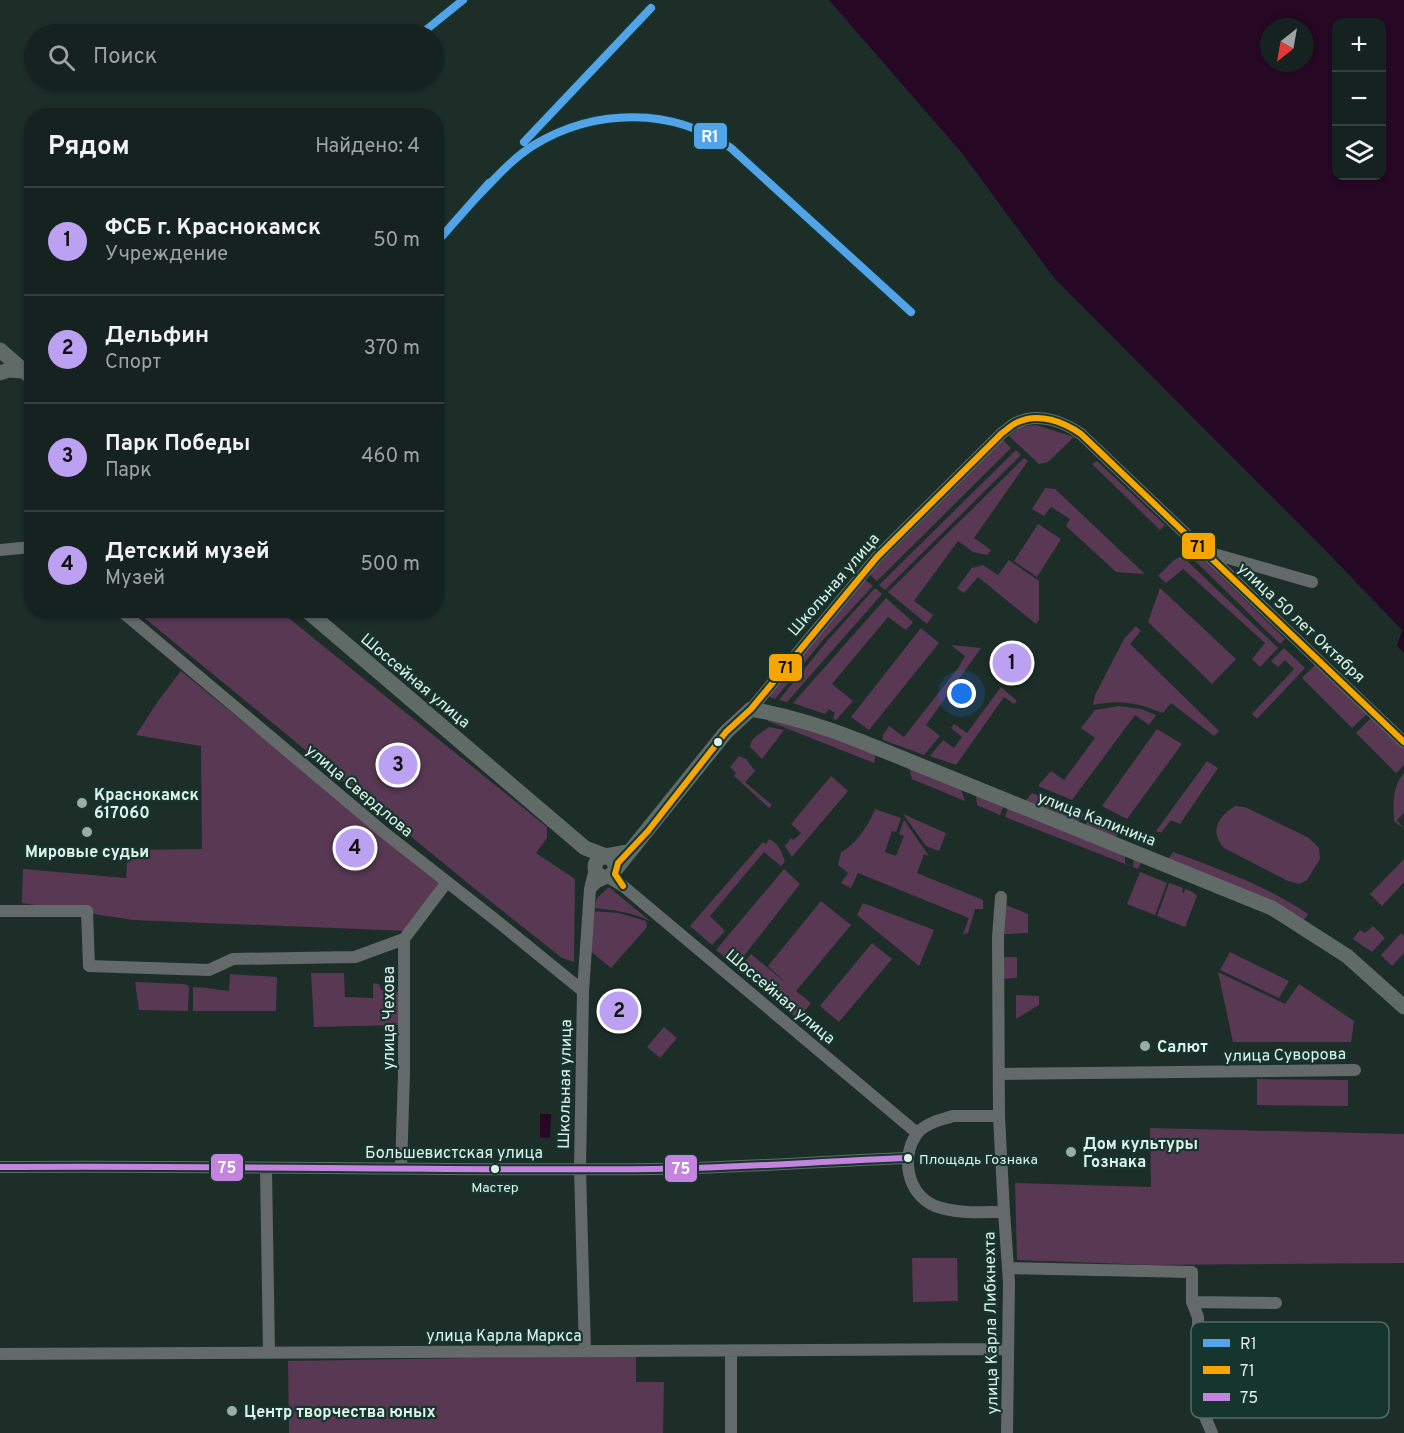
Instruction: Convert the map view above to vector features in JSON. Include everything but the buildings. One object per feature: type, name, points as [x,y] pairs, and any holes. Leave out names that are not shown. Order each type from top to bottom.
[{"type":"main road","points":[[0,372],[6,362],[2,351]]},
{"type":"main road","points":[[2,351],[24,372]]},
{"type":"main road","points":[[0,372],[9,370],[24,374]]},
{"type":"main road","name":"Шоссейная улица","points":[[315,618],[585,848]]},
{"type":"main road","name":"Школьная улица","points":[[612,873],[726,732],[751,709]]},
{"type":"main road","name":"улица Калинина","points":[[751,709],[773,713],[845,735],[1272,908],[1347,956],[1404,1007]]},
{"type":"main road","points":[[585,848],[612,860],[612,873],[598,875],[585,848]]},
{"type":"main road","points":[[595,869],[597,860],[628,852]]},
{"type":"street","name":"улица 50 лет Октября","points":[[1038,417],[1066,423],[1081,434],[1404,742]]},
{"type":"street","name":"Школьная улица","points":[[751,709],[877,557],[1002,433],[1018,421],[1038,417]]},
{"type":"street","points":[[0,550],[24,548]]},
{"type":"street","points":[[1204,552],[1312,582]]},
{"type":"street","name":"улица Свердлова","points":[[130,618],[386,834],[502,924],[583,991]]},
{"type":"street","name":"Школьная улица","points":[[585,1352],[580,1169],[583,991],[590,889],[595,869]]},
{"type":"street","points":[[590,889],[612,873]]},
{"type":"street","name":"Шоссейная улица","points":[[612,873],[623,886],[917,1133]]},
{"type":"street","points":[[0,911],[87,911],[89,966],[209,970],[233,959],[355,957],[404,939],[447,882]]},
{"type":"street","points":[[999,1116],[953,1116],[932,1122],[917,1133],[908,1158],[909,1179],[916,1191],[934,1205],[957,1211],[1004,1212],[999,1116],[998,937],[1000,897]]},
{"type":"street","name":"улица Чехова","points":[[401,1168],[404,939]]},
{"type":"street","name":"улица Суворова","points":[[999,1074],[1355,1070]]},
{"type":"street","name":"Большевистская улица","points":[[0,1167],[580,1169],[908,1158]]},
{"type":"street","points":[[266,1169],[269,1352]]},
{"type":"street","name":"улица Карла Либкнехта","points":[[1004,1212],[1009,1268],[1007,1433]]},
{"type":"street","points":[[1009,1268],[1192,1272],[1192,1302],[1198,1322]]},
{"type":"street","points":[[1192,1302],[1276,1303]]},
{"type":"street","name":"улица Карла Маркса","points":[[0,1354],[1008,1349]]},
{"type":"street","points":[[731,1351],[731,1433]]},
{"type":"street","points":[[1206,1418],[1212,1433]]},
{"type":"shaded area","points":[[829,0],[1404,0],[1404,653],[1397,646],[1402,630],[1055,279],[961,152]]},
{"type":"shaded area","points":[[1036,425],[1074,437],[1048,462],[1039,464],[1009,436],[1020,427]]},
{"type":"shaded area","points":[[1003,440],[1011,448],[877,581],[869,574]]},
{"type":"shaded area","points":[[1016,450],[1021,455],[885,590],[879,585]]},
{"type":"shaded area","points":[[1024,458],[1028,461],[974,538],[991,550],[987,555],[973,552],[958,541],[914,601],[933,615],[927,624],[888,592]]},
{"type":"shaded area","points":[[1097,461],[1165,525],[1160,530],[1092,464]]},
{"type":"shaded area","points":[[1045,488],[1055,489],[1145,574],[1116,572],[1066,526],[1070,519],[1051,507],[1044,516],[1032,509]]},
{"type":"shaded area","points":[[1038,524],[1061,539],[1037,577],[1014,561]]},
{"type":"shaded area","points":[[1190,546],[1285,639],[1280,644],[1185,551]]},
{"type":"shaded area","points":[[1182,556],[1278,648],[1260,667],[1252,659],[1265,643],[1183,569],[1166,583],[1158,576],[1174,560]]},
{"type":"shaded area","points":[[1009,560],[1039,581],[1039,620],[1036,624],[978,577],[964,593],[957,588],[972,568],[983,565],[998,575]]},
{"type":"shaded area","points":[[863,578],[873,586],[822,641],[775,699],[766,695]]},
{"type":"shaded area","points":[[875,588],[882,594],[787,702],[779,700],[828,640]]},
{"type":"shaded area","points":[[1160,588],[1236,659],[1212,684],[1148,622]]},
{"type":"shaded area","points":[[886,598],[913,622],[906,630],[888,617],[832,684],[853,701],[836,720],[833,719],[835,713],[829,709],[825,714],[793,703]]},
{"type":"shaded area","points":[[145,618],[289,618],[547,827],[547,838],[536,853],[575,879],[574,962],[562,958]]},
{"type":"shaded area","points":[[1136,626],[1141,631],[1130,644],[1219,731],[1214,736],[1171,703],[1163,713],[1129,703],[1112,702],[1093,705],[1095,695],[1124,639]]},
{"type":"shaded area","points":[[921,628],[939,643],[869,730],[851,717]]},
{"type":"shaded area","points":[[951,645],[981,648],[926,725],[940,736],[924,755],[883,740],[883,735],[889,726],[904,737],[958,668],[965,656]]},
{"type":"shaded area","points":[[1284,648],[1305,668],[1257,719],[1252,714],[1294,669],[1285,660],[1278,667],[1271,661]]},
{"type":"shaded area","points":[[1317,663],[1368,713],[1352,728],[1302,678]]},
{"type":"shaded area","points":[[181,671],[442,884],[407,931],[133,920],[22,903],[23,869],[126,878],[128,850],[202,849],[201,746],[136,735]]},
{"type":"shaded area","points":[[1001,687],[1017,701],[1014,704],[1004,697],[956,765],[930,756],[943,740],[954,748],[962,737],[951,728],[954,724],[967,733]]},
{"type":"shaded area","points":[[1119,706],[1141,709],[1156,715],[1149,725],[1135,715],[1072,800],[1038,786],[1051,771],[1064,780],[1095,738],[1081,728],[1095,710]]},
{"type":"shaded area","points":[[1373,716],[1404,747],[1404,765],[1396,773],[1356,733]]},
{"type":"shaded area","points":[[768,718],[876,753],[874,763],[768,721]]},
{"type":"shaded area","points":[[769,727],[784,730],[762,759],[750,747],[751,742]]},
{"type":"shaded area","points":[[1157,729],[1182,744],[1127,819],[1102,806]]},
{"type":"shaded area","points":[[739,756],[746,759],[755,771],[745,782],[772,805],[769,808],[734,776],[736,773],[730,767]]},
{"type":"shaded area","points":[[1207,761],[1218,768],[1180,824],[1171,820],[1161,833],[1156,831]]},
{"type":"shaded area","points":[[909,768],[961,789],[965,801],[912,779]]},
{"type":"shaded area","points":[[1404,773],[1404,813],[1397,820],[1404,829],[1394,821],[1393,808],[1395,790]]},
{"type":"shaded area","points":[[831,776],[848,791],[792,857],[785,846],[791,838],[794,840],[801,833],[791,824]]},
{"type":"shaded area","points":[[1032,793],[1084,814],[1077,824],[1023,804]]},
{"type":"shaded area","points":[[976,795],[1003,807],[1000,815],[977,805]]},
{"type":"shaded area","points":[[1235,806],[1245,807],[1309,838],[1319,848],[1320,859],[1307,880],[1299,884],[1288,881],[1224,848],[1219,842],[1216,830],[1220,820]]},
{"type":"shaded area","points":[[1008,808],[1125,853],[1125,863],[1133,867],[1134,857],[1142,860],[1138,869],[1005,817]]},
{"type":"shaded area","points":[[875,809],[901,818],[896,832],[892,831],[885,852],[896,856],[904,836],[899,834],[904,820],[929,856],[924,854],[917,873],[983,900],[983,909],[975,909],[968,933],[963,934],[969,918],[858,873],[851,888],[841,883],[848,873],[838,865],[841,852],[852,845],[861,834]]},
{"type":"shaded area","points":[[903,814],[946,833],[939,851],[926,846]]},
{"type":"shaded area","points":[[1091,817],[1121,830],[1114,839],[1083,827]]},
{"type":"shaded area","points":[[769,839],[780,849],[785,862],[781,866],[764,852],[710,916],[725,931],[712,945],[690,926],[763,842],[766,844]]},
{"type":"shaded area","points":[[1173,852],[1259,886],[1308,914],[1302,923],[1167,861]]},
{"type":"shaded area","points":[[1404,859],[1404,882],[1382,906],[1370,894]]},
{"type":"shaded area","points":[[784,869],[800,884],[736,966],[716,950]]},
{"type":"shaded area","points":[[1140,872],[1167,883],[1155,915],[1127,904]]},
{"type":"shaded area","points":[[1169,883],[1183,888],[1184,893],[1185,889],[1197,896],[1185,927],[1157,916]]},
{"type":"shaded area","points":[[609,887],[650,921],[629,913],[593,908],[598,897]]},
{"type":"shaded area","points":[[821,901],[851,925],[796,991],[811,1003],[798,1019],[739,969],[751,954],[786,983],[768,966]]},
{"type":"shaded area","points":[[863,903],[934,930],[919,966],[857,915]]},
{"type":"shaded area","points":[[1006,905],[1028,914],[1028,933],[1004,934]]},
{"type":"shaded area","points":[[592,911],[619,913],[646,921],[647,927],[611,968],[588,949]]},
{"type":"shaded area","points":[[1373,926],[1385,938],[1372,952],[1353,939],[1360,930],[1365,933]]},
{"type":"shaded area","points":[[1401,933],[1404,936],[1404,953],[1392,966],[1381,955]]},
{"type":"shaded area","points":[[872,943],[892,959],[839,1022],[820,1006]]},
{"type":"shaded area","points":[[1230,952],[1289,981],[1279,998],[1220,970]]},
{"type":"shaded area","points":[[1004,957],[1017,957],[1017,978],[1002,979]]},
{"type":"shaded area","points":[[1218,972],[1285,1004],[1299,984],[1354,1021],[1351,1042],[1233,1042]]},
{"type":"shaded area","points":[[311,973],[344,973],[345,997],[373,998],[373,983],[379,984],[381,990],[400,992],[400,1025],[314,1027]]},
{"type":"shaded area","points":[[230,974],[277,977],[276,1011],[193,1011],[193,987],[229,991]]},
{"type":"shaded area","points":[[135,982],[189,986],[188,1011],[139,1010]]},
{"type":"shaded area","points":[[1016,995],[1039,996],[1039,1005],[1016,1019]]},
{"type":"shaded area","points":[[664,1027],[677,1038],[660,1058],[647,1047]]},
{"type":"shaded area","points":[[1257,1079],[1348,1080],[1348,1106],[1257,1105]]},
{"type":"shaded area","points":[[540,1114],[551,1114],[550,1138],[540,1137]]},
{"type":"shaded area","points":[[1150,1128],[1404,1134],[1404,1263],[1152,1265],[1017,1260],[1015,1183],[1151,1187]]},
{"type":"shaded area","points":[[912,1258],[957,1258],[958,1301],[913,1302]]},
{"type":"shaded area","points":[[636,1355],[636,1382],[664,1382],[663,1433],[289,1433],[288,1361]]},
{"type":"transit line","name":"R1","points":[[433,24],[463,0]]},
{"type":"transit line","name":"R1","points":[[524,142],[651,8]]},
{"type":"transit line","name":"R1","points":[[473,201],[517,157],[534,145],[582,124],[633,117],[659,119],[684,125],[731,148],[911,312]]},
{"type":"transit line","name":"R1","points":[[444,234],[489,183]]},
{"type":"transit line","name":"71","points":[[623,886],[615,874],[618,863],[648,831],[726,732],[751,709],[877,557],[1002,433],[1026,419],[1051,420],[1081,434],[1404,742]]},
{"type":"transit line","name":"75","points":[[0,1167],[653,1169],[908,1158]]},
{"type":"place","name":"ФСБ г. Краснокамск","points":[[1012,663]]},
{"type":"place","name":"Парк Победы","points":[[398,765]]},
{"type":"place","name":"Краснокамск 617060","points":[[82,803]]},
{"type":"place","name":"Мировые судьи","points":[[87,832]]},
{"type":"place","name":"Детский музей","points":[[355,848]]},
{"type":"place","name":"Дельфин","points":[[619,1011]]},
{"type":"place","name":"Салют","points":[[1145,1046]]},
{"type":"place","name":"Дом культуры Гознака","points":[[1071,1152]]},
{"type":"place","name":"Площадь Гознака","points":[[908,1158]]},
{"type":"place","name":"Мастер","points":[[495,1169]]},
{"type":"place","name":"Центр творчества юных","points":[[232,1411]]}]
